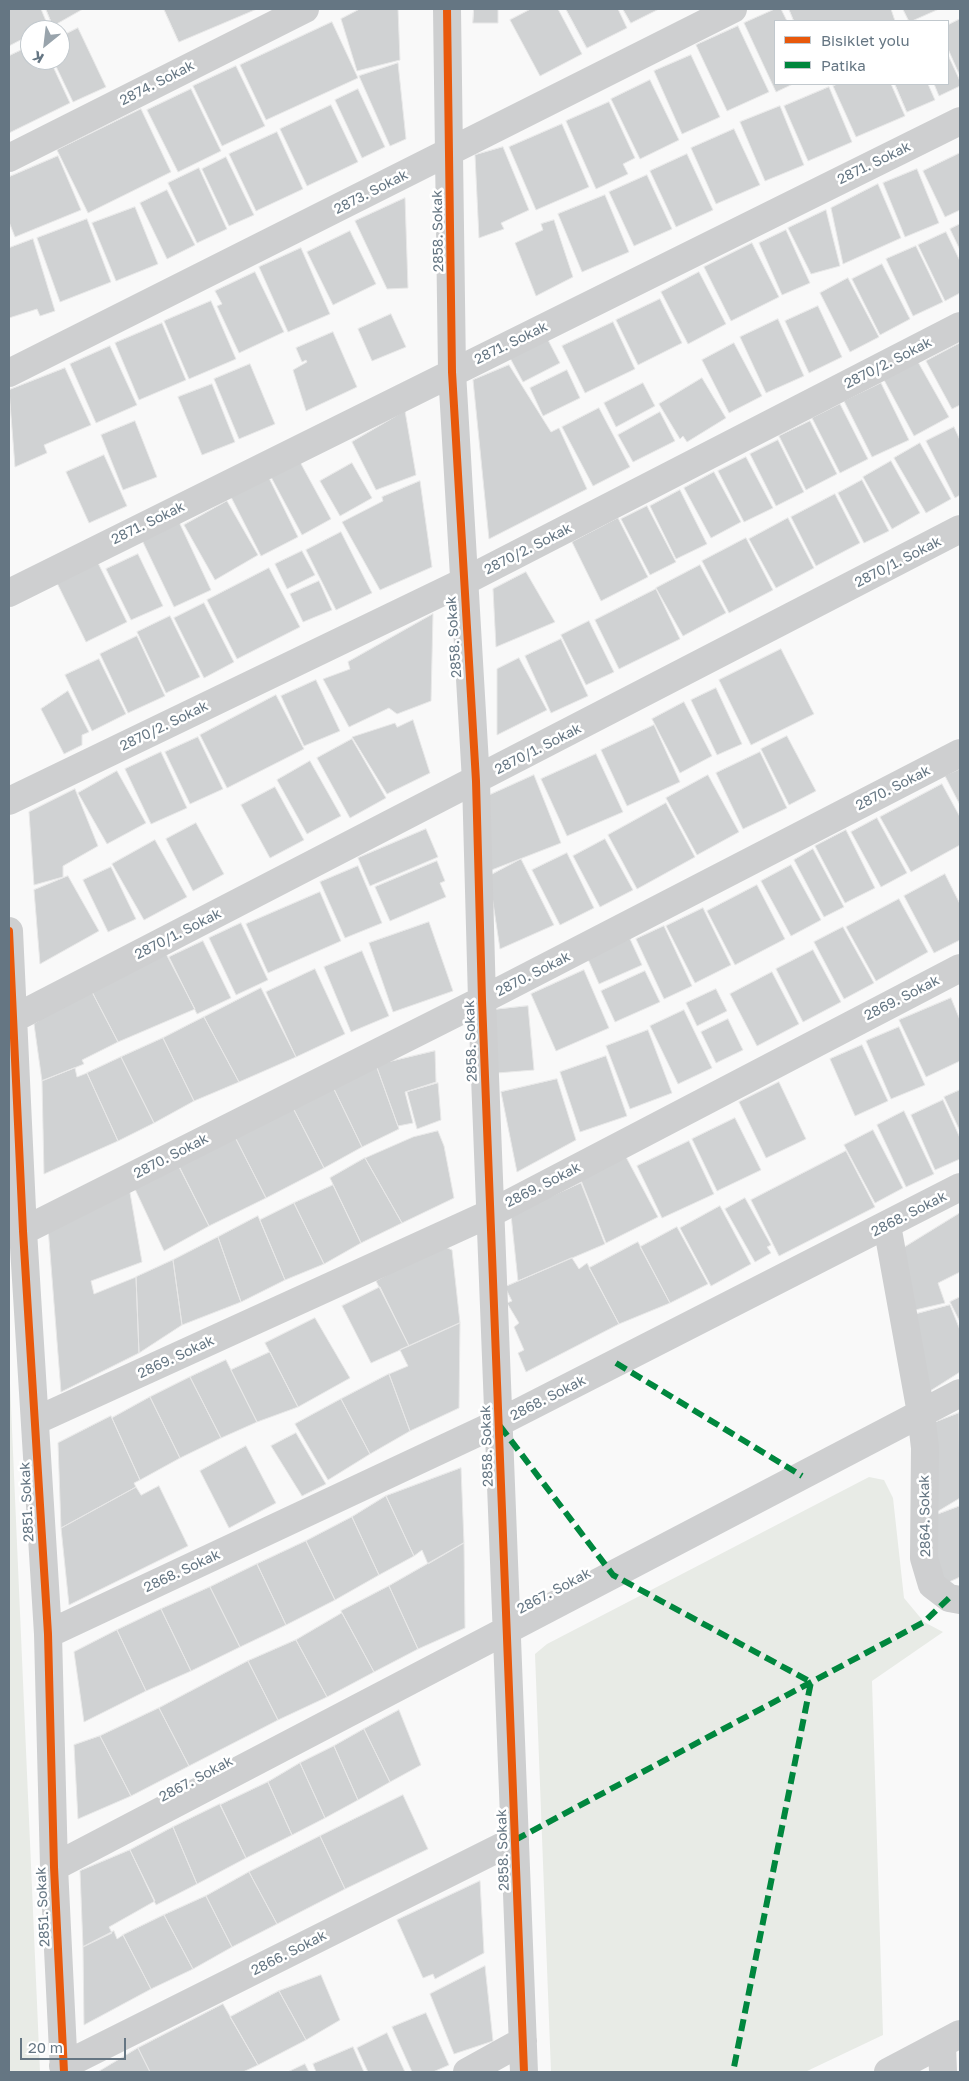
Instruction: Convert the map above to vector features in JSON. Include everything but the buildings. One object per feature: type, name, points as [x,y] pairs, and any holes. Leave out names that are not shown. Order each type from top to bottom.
[{"type":"street","name":"2874. Sokak","points":[[9,158],[305,9]]},
{"type":"street","name":"2858. Sokak","points":[[447,9],[452,372],[476,781],[482,1000],[524,2072]]},
{"type":"street","name":"2873. Sokak","points":[[9,373],[733,9]]},
{"type":"street","name":"2871. Sokak","points":[[9,592],[960,121]]},
{"type":"street","name":"2870/2. Sokak","points":[[9,801],[463,582],[960,326]]},
{"type":"street","name":"2870/1. Sokak","points":[[11,1020],[960,529]]},
{"type":"street","name":"2870. Sokak","points":[[23,1231],[482,1000],[960,753]]},
{"type":"street","name":"2851. Sokak","points":[[9,931],[11,1020],[48,1634],[54,1868],[63,2069]]},
{"type":"street","name":"2869. Sokak","points":[[35,1421],[490,1213],[960,968]]},
{"type":"street","name":"2868. Sokak","points":[[48,1634],[498,1423],[960,1187]]},
{"type":"street","name":"2864. Sokak","points":[[887,1225],[921,1413],[925,1448],[924,1558],[932,1584],[949,1598],[960,1600]]},
{"type":"street","name":"2867. Sokak","points":[[54,1868],[960,1392]]},
{"type":"street","name":"2866. Sokak","points":[[63,2069],[516,1840]]},
{"type":"street","points":[[888,2072],[951,2039]]},
{"type":"street","points":[[943,2072],[951,2039]]},
{"type":"street","points":[[467,2072],[522,2041]]},
{"type":"shaded area","points":[[9,1360],[40,2072],[9,2072]]},
{"type":"shaded area","points":[[869,1477],[884,1480],[893,1498],[904,1598],[924,1622],[943,1632],[872,1681],[883,2035],[805,2072],[551,2072],[535,1654],[547,1644]]},
{"type":"marked path","points":[[616,1363],[802,1476]]},
{"type":"marked path","points":[[500,1426],[613,1575],[811,1682],[733,2072]]},
{"type":"marked path","points":[[515,1840],[924,1622],[949,1598]]},
{"type":"cycle path","points":[[447,9],[452,372],[476,781],[482,1000],[524,2072]]},
{"type":"cycle path","points":[[9,931],[23,1231],[48,1634],[54,1867],[64,2072]]}]
